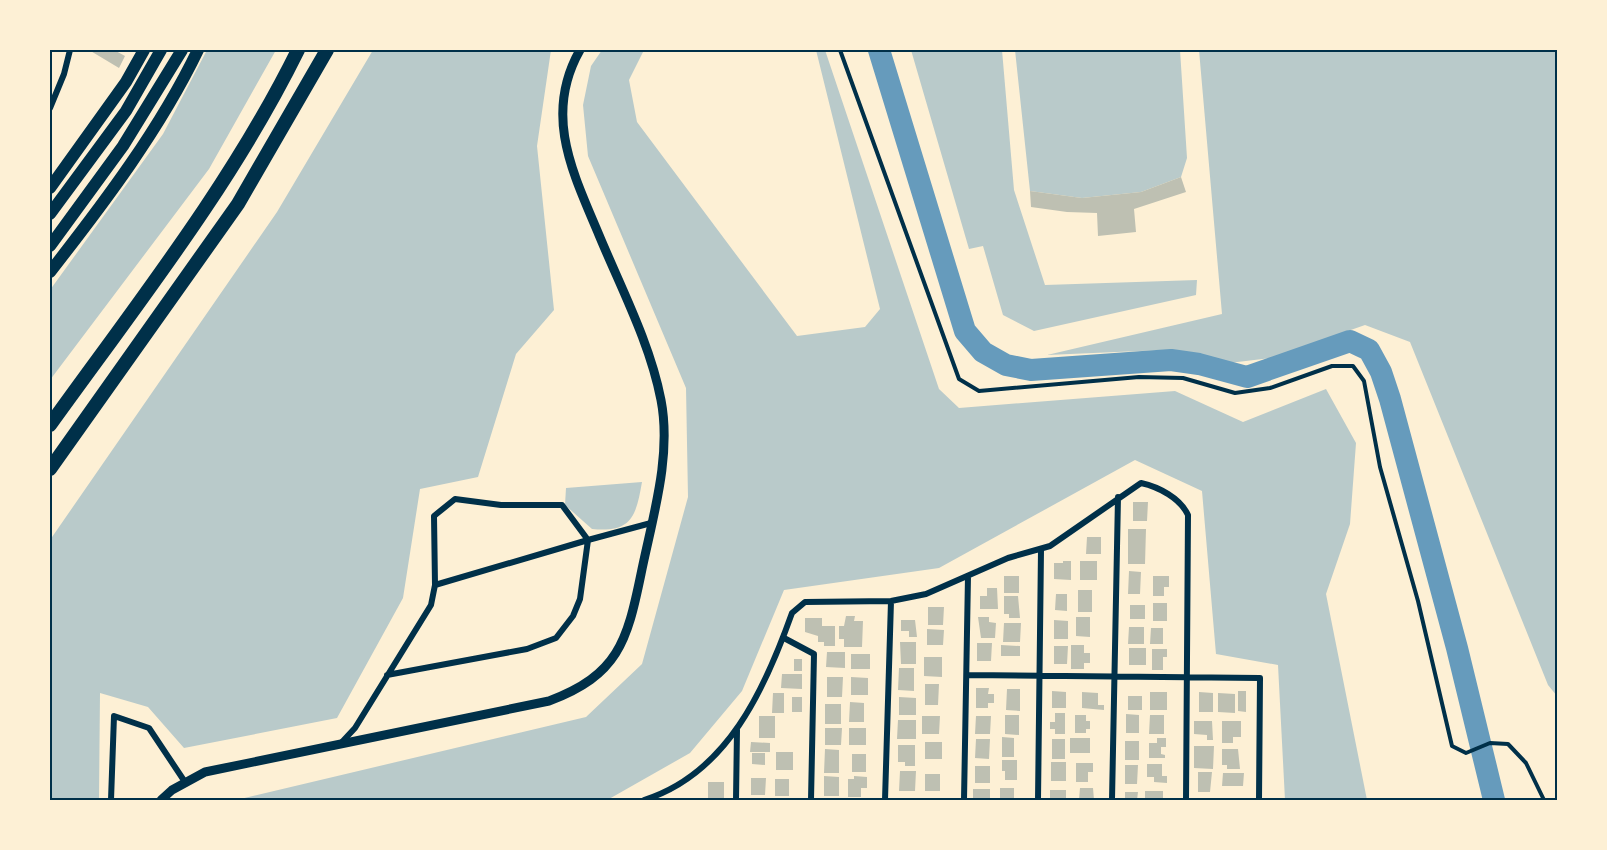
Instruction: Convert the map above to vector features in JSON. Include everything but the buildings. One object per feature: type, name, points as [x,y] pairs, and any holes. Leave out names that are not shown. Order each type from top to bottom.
[{"type":"highway","points":[[50,188],[126,82],[144,50]]},
{"type":"highway","points":[[50,214],[126,111],[161,50]]},
{"type":"highway","points":[[50,246],[123,146],[182,50]]},
{"type":"highway","points":[[50,272],[126,170],[186,75],[198,50]]},
{"type":"highway","points":[[50,425],[217,190],[255,130],[298,50]]},
{"type":"highway","points":[[50,469],[238,204],[327,50]]},
{"type":"street","points":[[50,108],[58,92],[70,50]]},
{"type":"street","points":[[161,801],[185,782],[205,772],[549,701],[589,682],[622,645],[631,619],[663,453],[661,400],[639,333],[570,166],[562,112],[565,84],[580,50]]},
{"type":"street","points":[[644,801],[662,795],[685,780],[738,730],[757,699],[784,638],[792,613],[805,603],[891,601],[926,594],[1008,558],[1041,550],[1141,483],[1175,498],[1184,505],[1188,515],[1186,801]]},
{"type":"street","points":[[1112,801],[1118,497]]},
{"type":"street","points":[[342,742],[356,728],[387,675],[431,605],[435,585],[434,516],[455,499],[501,505],[561,505],[588,540],[580,599],[573,616],[556,638],[527,649],[387,675]]},
{"type":"street","points":[[435,585],[651,523]]},
{"type":"street","points":[[1038,801],[1041,550]]},
{"type":"street","points":[[964,801],[968,576]]},
{"type":"street","points":[[885,801],[891,601]]},
{"type":"street","points":[[784,638],[814,654],[812,801]]},
{"type":"street","points":[[967,675],[1260,678],[1259,801]]},
{"type":"street","points":[[111,801],[114,717],[149,728],[185,782]]},
{"type":"street","points":[[736,801],[738,730]]},
{"type":"lane","points":[[840,50],[959,379],[979,391],[1138,376],[1183,378],[1235,393],[1270,388],[1332,366],[1353,366],[1364,381],[1383,478],[1418,601],[1452,746],[1466,753],[1491,743],[1508,744],[1526,763],[1544,801]]},
{"type":"shaded area","points":[[207,50],[276,50],[209,169],[50,380],[50,290],[163,134]]},
{"type":"shaded area","points":[[373,50],[551,50],[537,146],[554,310],[516,354],[478,477],[420,489],[403,598],[337,718],[184,748],[148,707],[100,693],[99,800],[50,800],[50,540],[277,212]]},
{"type":"shaded area","points":[[602,50],[644,50],[629,80],[637,122],[797,336],[865,327],[880,309],[816,50],[825,50],[939,389],[959,408],[1175,391],[1243,422],[1326,389],[1356,443],[1350,524],[1326,594],[1367,800],[1285,800],[1278,665],[1216,654],[1202,491],[1135,460],[939,568],[784,590],[742,691],[690,753],[609,799],[236,800],[586,717],[642,664],[688,497],[686,388],[588,156],[583,105],[591,66]]},
{"type":"shaded area","points":[[911,50],[1002,50],[1014,190],[1045,285],[1197,280],[1196,295],[1034,331],[1003,315],[983,246],[969,249]]},
{"type":"shaded area","points":[[1015,50],[1180,50],[1187,158],[1181,177],[1141,192],[1082,198],[1030,191]]},
{"type":"shaded area","points":[[1199,50],[1557,50],[1557,696],[1548,685],[1410,342],[1365,325],[1271,358],[1229,363],[1163,350],[1047,355],[1222,314]]},
{"type":"shaded area","points":[[642,482],[634,513],[624,525],[616,528],[592,529],[565,505],[566,488]]},
{"type":"waterway","points":[[879,50],[965,331],[983,352],[1006,365],[1031,370],[1171,360],[1199,364],[1247,377],[1350,341],[1369,350],[1381,372],[1390,399],[1457,648],[1494,800]]}]
